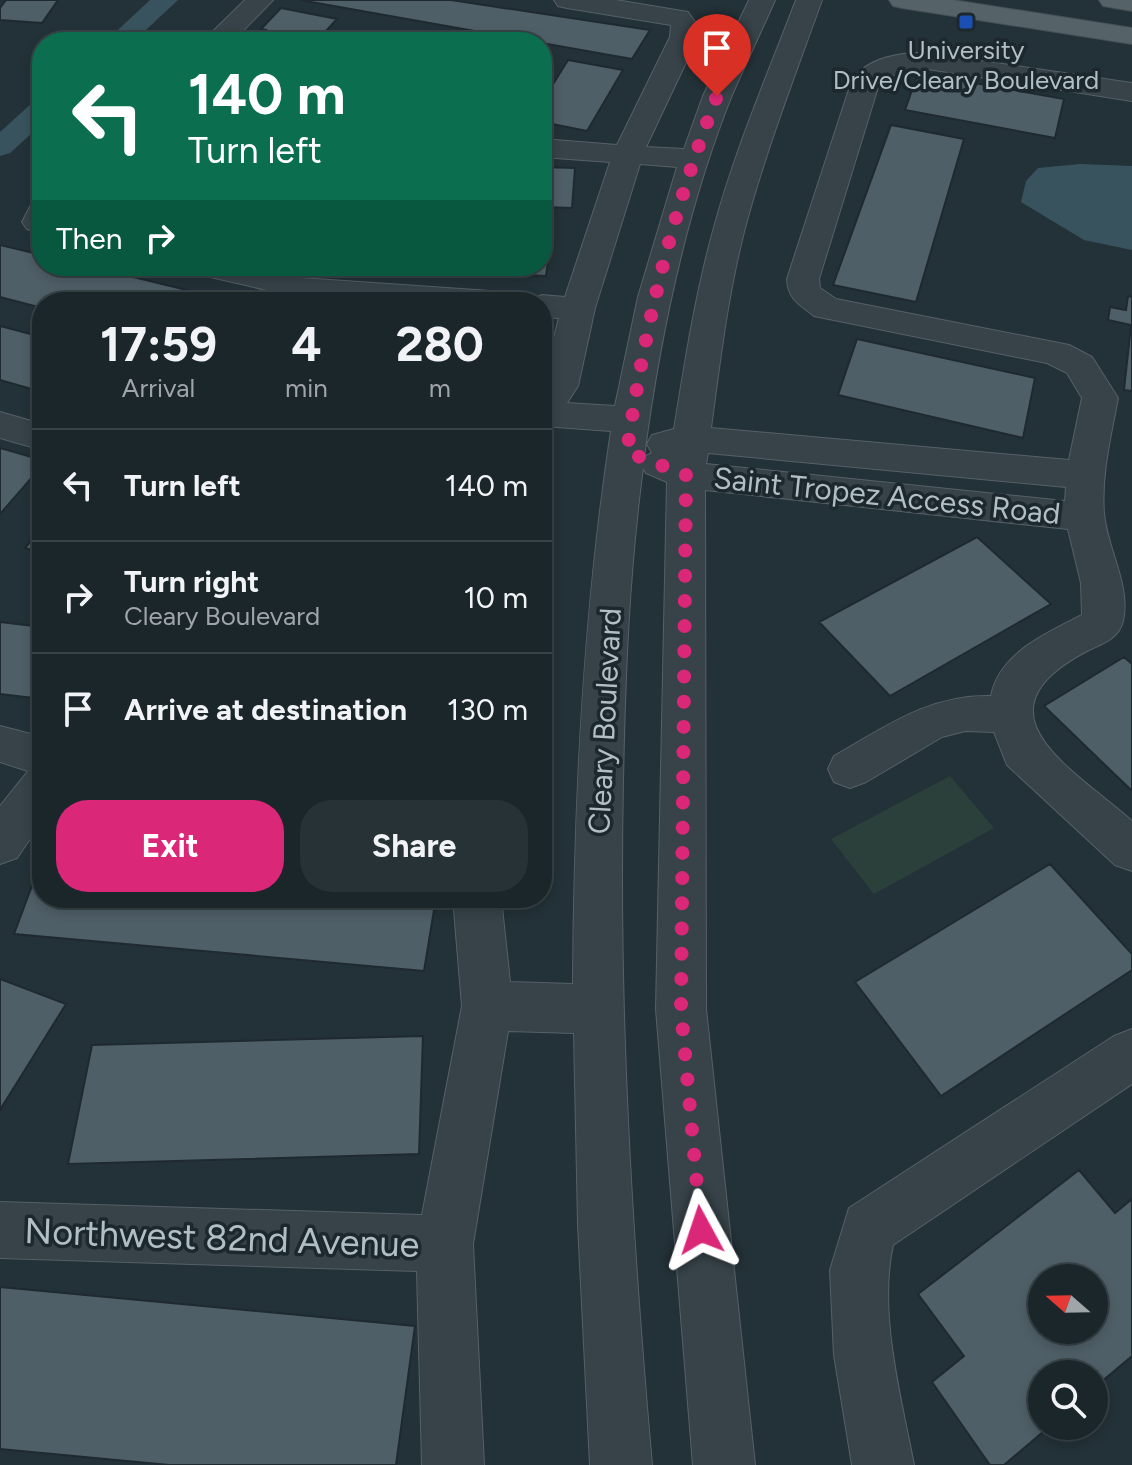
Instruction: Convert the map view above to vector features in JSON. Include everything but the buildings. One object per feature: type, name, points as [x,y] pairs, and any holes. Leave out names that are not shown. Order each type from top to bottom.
[{"type":"main road","points":[[902,0],[1132,36]]},
{"type":"main road","points":[[1112,0],[1132,3]]},
{"type":"street","points":[[226,32],[260,0]]},
{"type":"street","points":[[552,398],[560,386],[578,308],[628,153],[684,37],[684,25],[679,18],[567,0]]},
{"type":"street","name":"Cleary Boulevard","points":[[621,1465],[606,1240],[599,1009],[601,762],[615,542],[629,436],[662,261],[693,159],[737,48],[762,0]]},
{"type":"street","points":[[724,1465],[717,1418],[681,1009],[689,457],[708,321],[729,229],[753,151],[809,0]]},
{"type":"street","points":[[1132,92],[928,61],[899,60],[877,71],[866,80],[803,279],[804,292],[826,308],[1057,353],[1080,365],[1100,398],[1086,475],[1085,517],[1106,604],[1102,624],[1044,654],[1014,687],[1009,715],[1023,752],[1132,850]]},
{"type":"street","points":[[552,149],[693,159]]},
{"type":"street","points":[[249,276],[301,288],[355,292]]},
{"type":"street","points":[[552,307],[578,308]]},
{"type":"street","name":"Saint Tropez Access Road","points":[[552,416],[629,436],[689,457],[998,508],[1085,517]]},
{"type":"street","points":[[0,425],[32,434]]},
{"type":"street","name":"Saint Tropez Access Road","points":[[689,457],[995,467],[1086,475]]},
{"type":"street","points":[[995,467],[998,508]]},
{"type":"street","points":[[850,769],[930,722],[965,713],[1009,715]]},
{"type":"street","points":[[0,744],[32,753]]},
{"type":"street","points":[[0,843],[32,799]]},
{"type":"street","points":[[453,1465],[445,1244],[487,1006],[478,908]]},
{"type":"street","points":[[487,1006],[599,1009]]},
{"type":"street","points":[[883,1465],[864,1355],[859,1270],[869,1228],[1132,1054]]},
{"type":"street","name":"Northwest 82nd Avenue","points":[[0,1230],[445,1244]]},
{"type":"green space","points":[[950,776],[994,828],[874,894],[831,839]]},
{"type":"water","points":[[1080,164],[1132,166],[1132,250],[1084,240],[1021,202],[1026,181],[1038,168]]},
{"type":"waterway","points":[[129,32],[165,0]]},
{"type":"waterway","points":[[0,147],[32,118]]},
{"type":"place","name":"University Drive/Cleary Boulevard","points":[[966,22]]},
{"type":"route","points":[[701,1230],[681,1009],[686,475],[627,452],[646,334],[662,261],[693,159],[717,96]]}]
